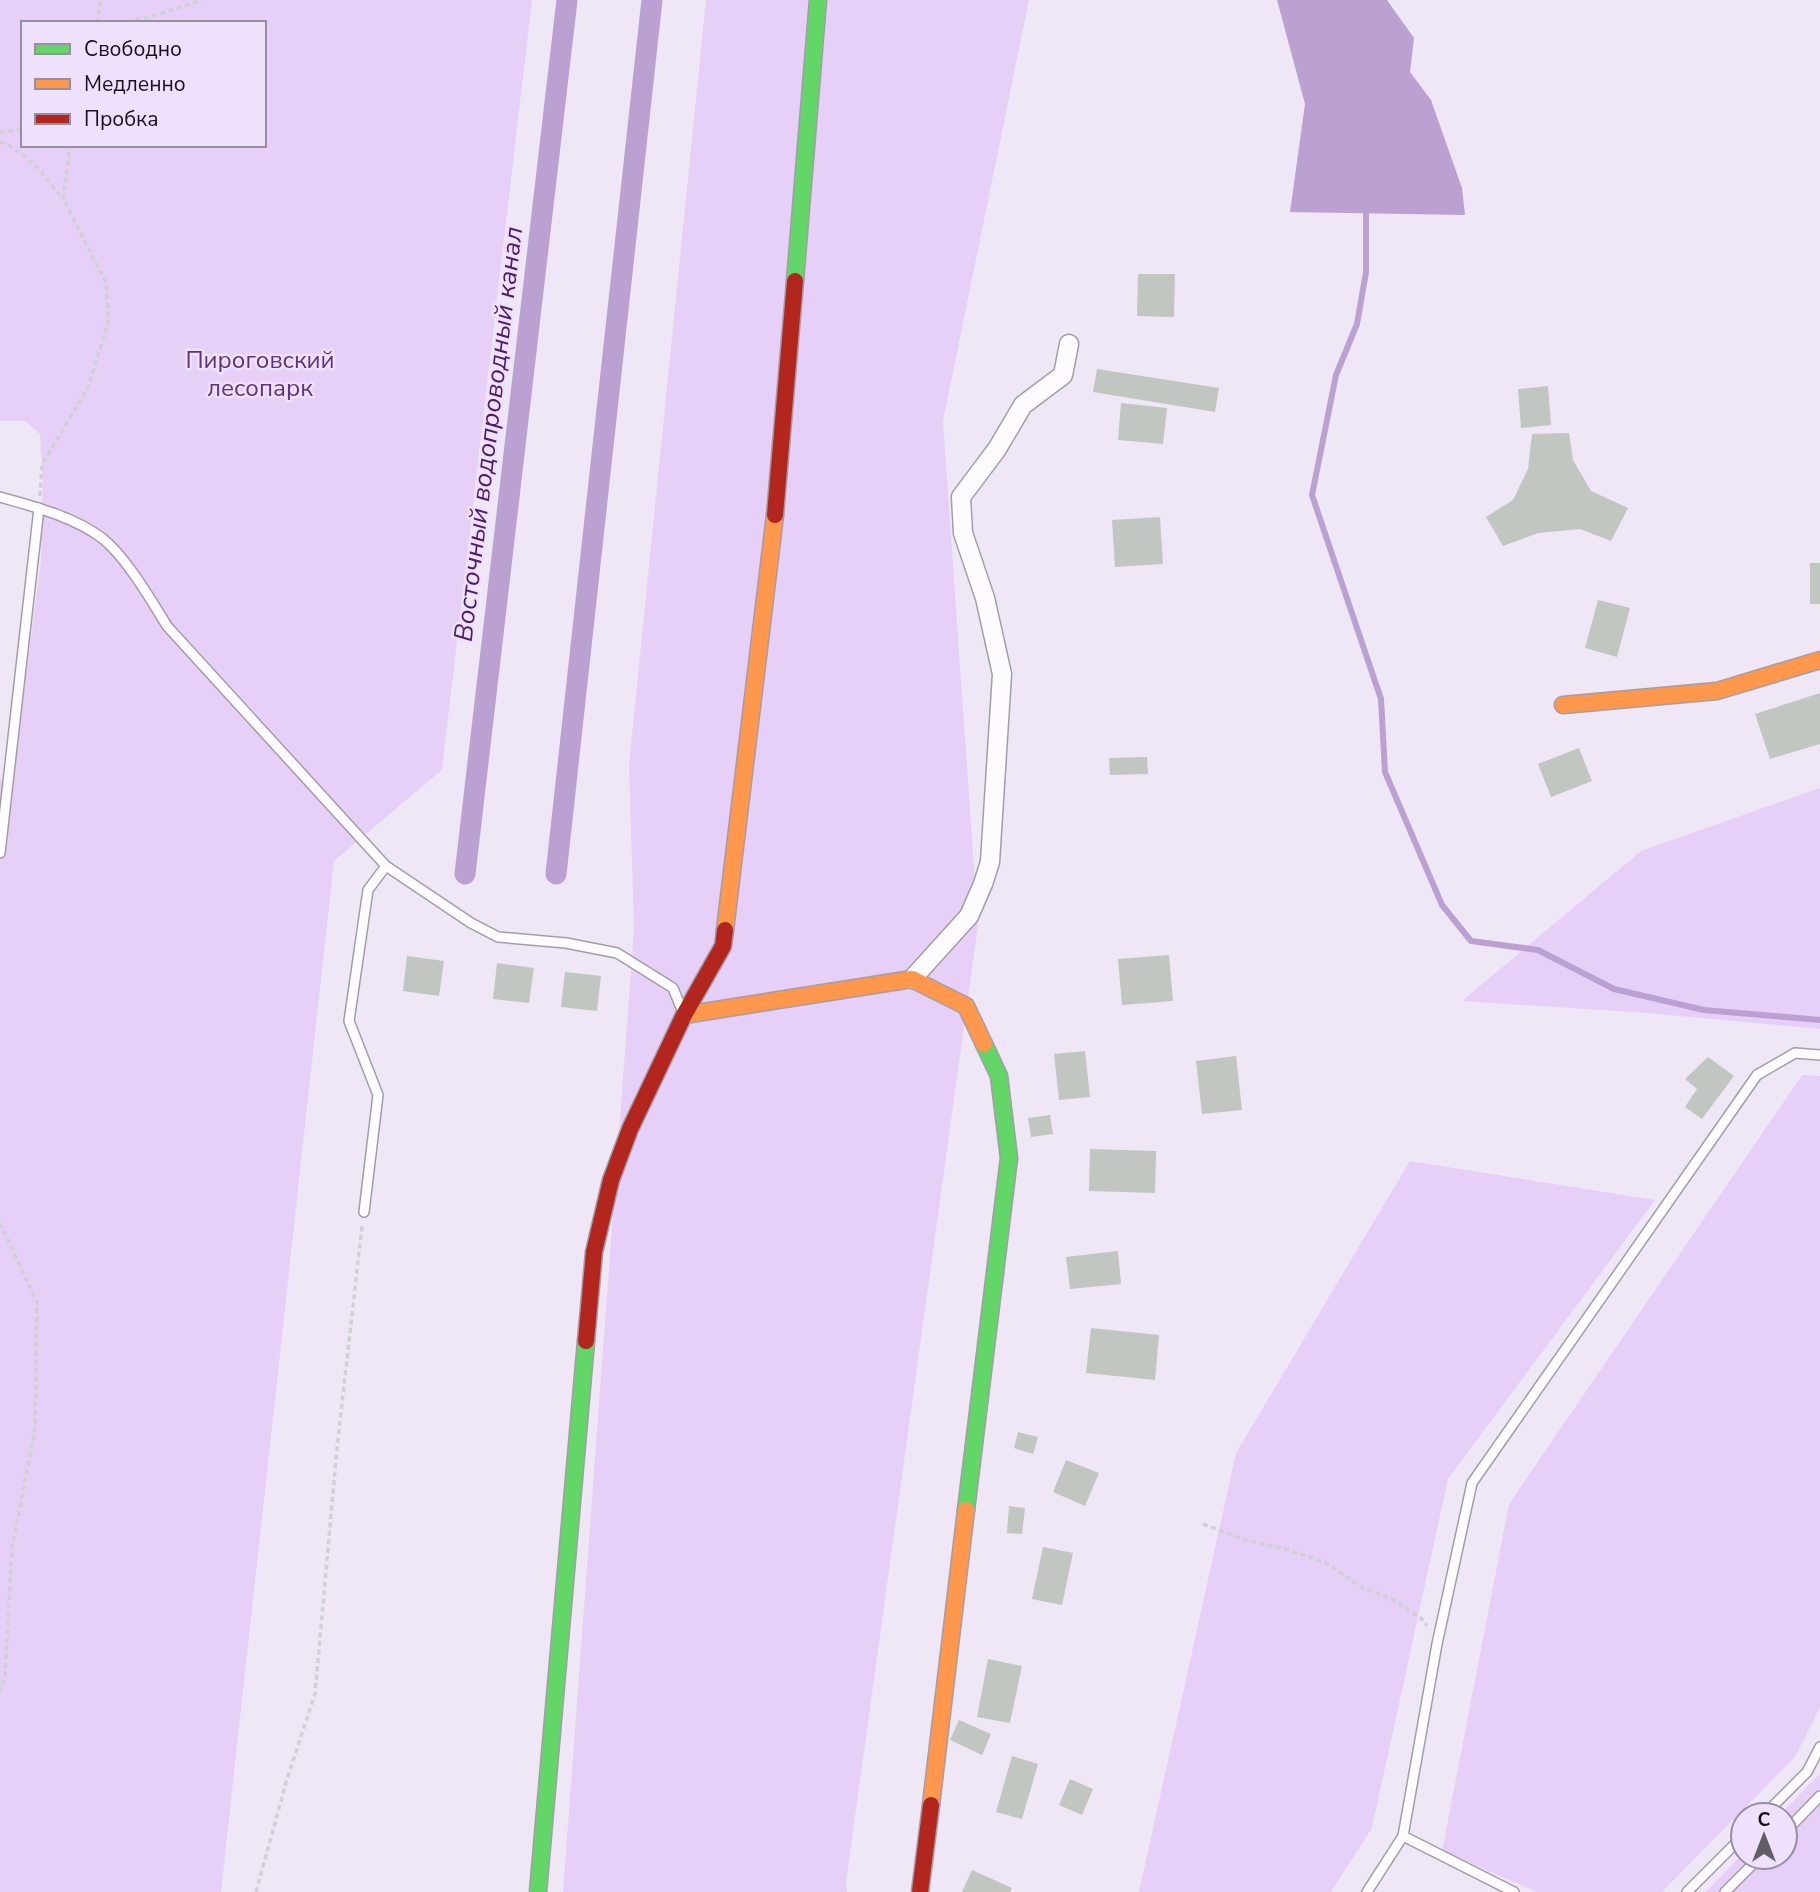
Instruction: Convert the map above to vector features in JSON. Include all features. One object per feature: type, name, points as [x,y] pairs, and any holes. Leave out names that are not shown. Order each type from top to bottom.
[{"type":"street","points":[[538,1892],[594,1252],[611,1180],[629,1129],[684,1015],[723,946],[775,516],[818,0]]},
{"type":"street","points":[[912,979],[969,916],[990,862],[1002,674],[985,598],[962,533],[961,497],[998,449],[1023,405],[1063,375],[1069,344]]},
{"type":"street","points":[[1563,705],[1717,691],[1820,660]]},
{"type":"street","points":[[684,1015],[912,979],[966,1006],[999,1076],[1009,1158],[920,1892]]},
{"type":"lane","points":[[0,497],[72,520],[103,539],[141,583],[167,626],[386,866],[471,923],[498,937],[566,943],[617,953],[673,988],[684,1015]]},
{"type":"lane","points":[[0,853],[39,508]]},
{"type":"lane","points":[[364,1212],[378,1096],[349,1021],[368,890],[386,866]]},
{"type":"lane","points":[[1367,1892],[1403,1836],[1437,1644],[1472,1483],[1757,1075],[1795,1053],[1820,1055]]},
{"type":"lane","points":[[1778,1801],[1807,1772],[1820,1747]]},
{"type":"lane","points":[[1799,1818],[1820,1796]]},
{"type":"lane","points":[[1403,1836],[1514,1892]]},
{"type":"lane","points":[[1687,1892],[1729,1850]]},
{"type":"lane","points":[[1725,1892],[1746,1871]]},
{"type":"path","points":[[97,21],[100,0]]},
{"type":"path","points":[[129,21],[202,0]]},
{"type":"path","points":[[0,133],[21,128]]},
{"type":"path","points":[[0,142],[12,146],[32,162],[63,198],[106,283],[108,320],[88,387],[42,465],[39,508]]},
{"type":"path","points":[[63,198],[70,147]]},
{"type":"path","points":[[256,1892],[287,1779],[315,1694],[337,1448],[364,1212]]},
{"type":"path","points":[[0,1223],[37,1302],[35,1429],[12,1548],[5,1677],[0,1692]]},
{"type":"path","points":[[1203,1524],[1246,1541],[1286,1549],[1326,1563],[1361,1587],[1394,1600],[1422,1619],[1437,1644]]},
{"type":"green space","name":"Пироговский лесопарк","points":[[0,0],[532,0],[442,770],[334,861],[221,1892],[0,1892],[0,780],[13,775],[41,560],[43,485],[40,434],[25,421],[0,421]]},
{"type":"green space","points":[[706,0],[1029,0],[943,421],[978,925],[846,1882],[847,1892],[563,1892],[634,929],[629,764]]},
{"type":"green space","points":[[1820,788],[1820,1029],[1647,1013],[1462,1001],[1641,851]]},
{"type":"green space","points":[[1802,1075],[1820,1076],[1820,1707],[1795,1757],[1752,1801],[1729,1801],[1729,1824],[1662,1892],[1537,1892],[1442,1851],[1509,1504]]},
{"type":"green space","points":[[1410,1161],[1655,1200],[1448,1479],[1372,1828],[1331,1892],[1139,1892],[1236,1453]]},
{"type":"green space","points":[[1820,1773],[1820,1892],[1706,1892],[1729,1868],[1729,1871],[1799,1871],[1799,1801],[1793,1801]]},
{"type":"shaded area","points":[[1277,0],[1387,0],[1414,38],[1410,72],[1431,100],[1462,188],[1465,215],[1290,212],[1305,104]]},
{"type":"building","points":[[1138,274],[1175,274],[1174,317],[1137,316]]},
{"type":"building","points":[[1097,369],[1219,388],[1215,412],[1093,392]]},
{"type":"building","points":[[1548,386],[1551,425],[1521,428],[1518,389]]},
{"type":"building","points":[[1121,403],[1167,408],[1163,444],[1118,440]]},
{"type":"building","points":[[1569,433],[1573,460],[1591,491],[1628,508],[1611,541],[1580,529],[1538,533],[1503,546],[1486,517],[1513,500],[1528,469],[1532,434]]},
{"type":"building","points":[[1160,517],[1163,564],[1115,567],[1112,520]]},
{"type":"building","points":[[1810,563],[1820,563],[1820,604],[1810,604]]},
{"type":"building","points":[[1598,600],[1630,608],[1617,657],[1585,648]]},
{"type":"building","points":[[1820,693],[1820,744],[1770,759],[1755,714]]},
{"type":"building","points":[[1579,748],[1592,781],[1551,797],[1538,764]]},
{"type":"building","points":[[1147,757],[1148,774],[1110,775],[1109,758]]},
{"type":"building","points":[[1169,955],[1173,1001],[1122,1005],[1118,959]]},
{"type":"building","points":[[407,956],[444,961],[439,996],[403,991]]},
{"type":"building","points":[[497,963],[534,968],[529,1003],[493,999]]},
{"type":"building","points":[[565,972],[601,976],[597,1011],[561,1007]]},
{"type":"building","points":[[1085,1051],[1090,1097],[1059,1100],[1054,1054]]},
{"type":"building","points":[[1236,1056],[1242,1110],[1202,1114],[1196,1061]]},
{"type":"building","points":[[1708,1057],[1734,1076],[1702,1119],[1685,1107],[1697,1089],[1685,1079]]},
{"type":"building","points":[[1050,1115],[1053,1134],[1031,1137],[1028,1118]]},
{"type":"building","points":[[1090,1149],[1156,1151],[1155,1193],[1089,1191]]},
{"type":"building","points":[[1118,1251],[1121,1284],[1070,1289],[1066,1257]]},
{"type":"building","points":[[1091,1328],[1159,1335],[1155,1380],[1086,1373]]},
{"type":"building","points":[[1018,1432],[1038,1437],[1033,1454],[1014,1448]]},
{"type":"building","points":[[1066,1460],[1099,1473],[1085,1506],[1053,1492]]},
{"type":"building","points":[[1009,1506],[1025,1508],[1022,1534],[1007,1533]]},
{"type":"building","points":[[1043,1547],[1073,1553],[1062,1605],[1032,1599]]},
{"type":"building","points":[[988,1659],[1022,1666],[1010,1723],[977,1717]]},
{"type":"building","points":[[959,1720],[991,1734],[982,1755],[950,1740]]},
{"type":"building","points":[[1012,1756],[1038,1764],[1022,1819],[996,1812]]},
{"type":"building","points":[[1070,1779],[1093,1789],[1082,1815],[1059,1805]]},
{"type":"building","points":[[972,1870],[1012,1888],[1010,1892],[962,1892]]},
{"type":"waterway","name":"Восточный водопроводный канал","points":[[465,874],[567,0]]},
{"type":"waterway","name":"Восточный водопроводный канал","points":[[556,874],[652,0]]},
{"type":"waterway","points":[[1366,208],[1366,272],[1357,324],[1336,375],[1312,495],[1381,699],[1385,772],[1442,905],[1471,941],[1538,950],[1614,989],[1704,1010],[1820,1020]]},
{"type":"traffic: fast","points":[[795,281],[818,0]]},
{"type":"traffic: fast","points":[[966,1510],[1009,1158],[999,1076],[984,1044]]},
{"type":"traffic: fast","points":[[538,1892],[586,1341]]},
{"type":"traffic: slow","points":[[725,930],[775,515]]},
{"type":"traffic: slow","points":[[1563,705],[1717,691],[1820,660]]},
{"type":"traffic: slow","points":[[684,1015],[912,979],[966,1006],[984,1044]]},
{"type":"traffic: slow","points":[[931,1805],[966,1510]]},
{"type":"traffic: jam","points":[[775,515],[795,281]]},
{"type":"traffic: jam","points":[[586,1341],[594,1252],[611,1180],[630,1129],[684,1015],[723,946],[725,930]]},
{"type":"traffic: jam","points":[[920,1892],[931,1805]]}]
